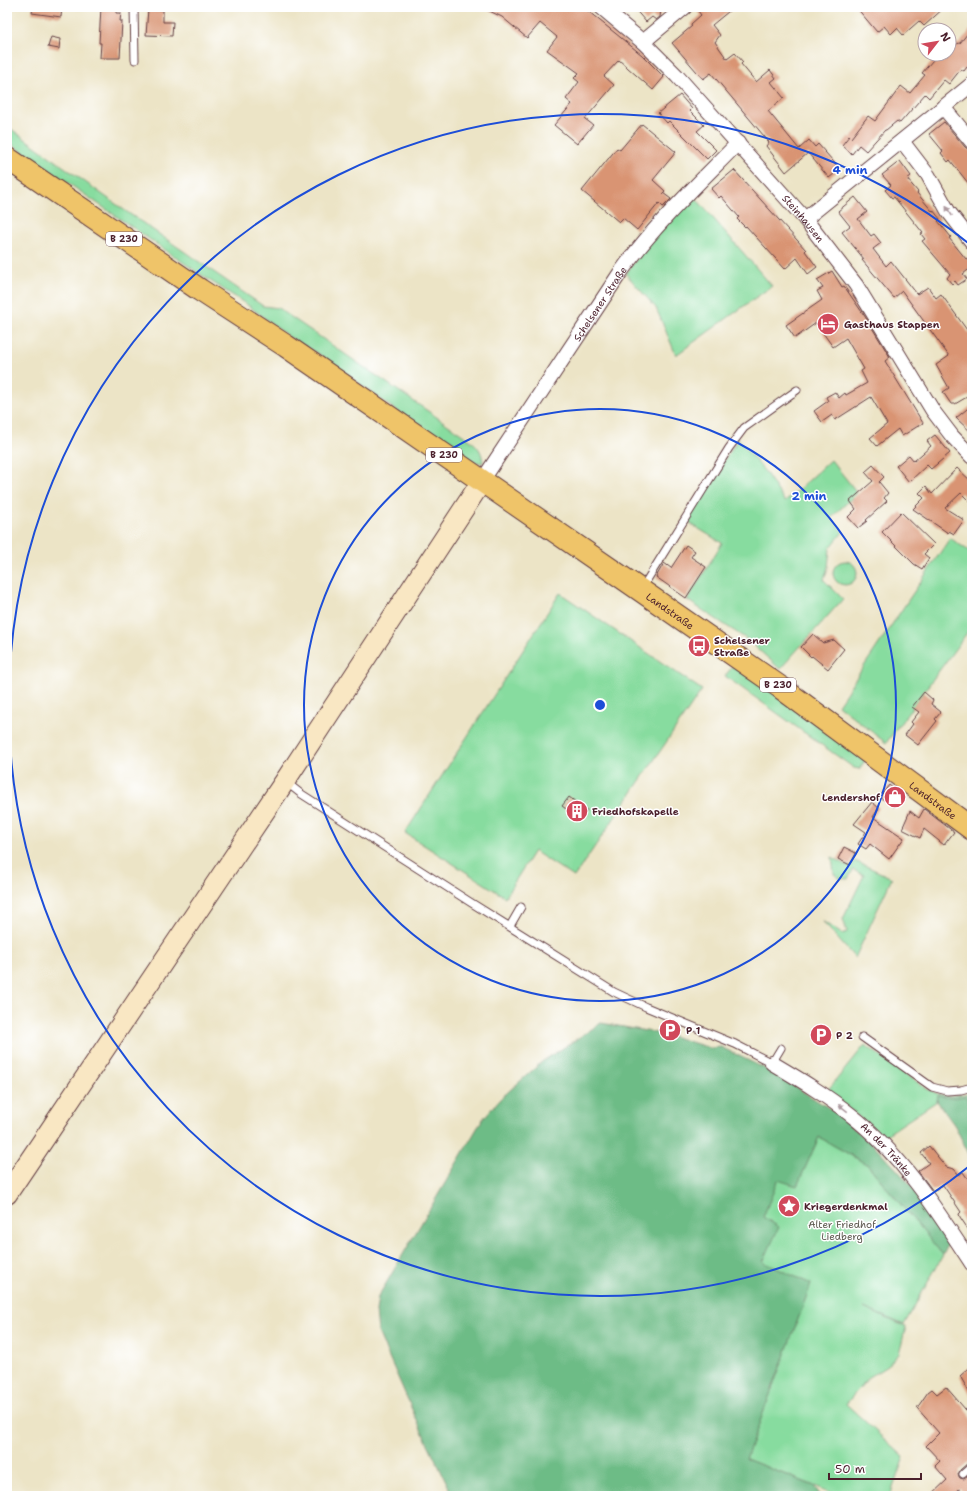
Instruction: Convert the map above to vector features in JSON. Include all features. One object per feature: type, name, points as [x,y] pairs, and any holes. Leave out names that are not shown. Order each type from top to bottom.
[{"type":"main road","name":"B 230","points":[[7,158],[134,246],[286,346],[482,481]]},
{"type":"main road","name":"Landstraße","points":[[482,481],[780,687],[972,829]]},
{"type":"street","name":"Steinhausen","points":[[601,7],[643,42],[677,76],[805,219],[856,285],[933,411],[952,436],[972,457]]},
{"type":"street","points":[[643,42],[685,7]]},
{"type":"street","points":[[805,219],[972,84]]},
{"type":"street","points":[[943,107],[972,142]]},
{"type":"street","points":[[902,141],[928,175],[948,211],[972,242]]},
{"type":"street","name":"Schelsener Straße","points":[[482,481],[620,273],[639,247],[663,220],[738,143]]},
{"type":"street","points":[[7,1194],[285,781],[482,481]]},
{"type":"street","name":"An der Tränke","points":[[772,1063],[823,1093],[852,1115],[879,1140],[910,1175],[933,1205],[972,1264]]},
{"type":"lane","points":[[134,7],[134,60]]},
{"type":"lane","points":[[640,590],[740,432],[797,390]]},
{"type":"lane","points":[[285,781],[300,793],[622,996],[646,1008],[735,1044],[772,1063],[781,1048]]},
{"type":"lane","points":[[510,926],[522,907]]},
{"type":"lane","points":[[862,1037],[932,1087],[939,1090],[951,1091],[972,1087]]},
{"type":"lane","points":[[963,1474],[972,1466]]},
{"type":"green space","points":[[7,126],[127,212],[263,306],[278,308],[470,440],[480,450],[483,463],[474,462],[387,404],[319,354],[289,337],[249,306],[7,141]]},
{"type":"green space","points":[[694,196],[772,286],[676,355],[656,308],[626,274],[647,244]]},
{"type":"green space","points":[[738,439],[766,473],[785,502],[831,460],[855,490],[856,494],[831,518],[843,532],[830,548],[828,567],[824,580],[843,599],[780,669],[748,640],[687,600],[722,543],[686,521]]},
{"type":"green space","points":[[950,538],[972,553],[972,626],[886,743],[838,705]]},
{"type":"green space","points":[[845,561],[854,564],[857,573],[854,582],[845,585],[836,582],[833,573],[836,564]]},
{"type":"green space","points":[[560,593],[702,690],[574,877],[534,851],[505,897],[405,833]]},
{"type":"green space","points":[[735,663],[865,761],[859,769],[854,768],[725,676]]},
{"type":"green space","points":[[832,857],[850,867],[855,861],[892,878],[855,958],[822,921],[842,934],[847,932],[843,919],[864,875],[853,870],[848,879],[839,878],[834,874]]},
{"type":"green space","points":[[601,1023],[669,1035],[710,1048],[721,1047],[770,1071],[832,1110],[876,1147],[913,1187],[951,1239],[943,1255],[868,1165],[819,1137],[797,1186],[778,1180],[763,1217],[779,1227],[763,1262],[811,1284],[746,1459],[814,1486],[821,1496],[453,1496],[418,1423],[378,1332],[376,1311],[378,1297],[482,1120],[500,1099],[543,1061]]},
{"type":"green space","points":[[865,1045],[927,1089],[938,1094],[949,1096],[972,1093],[972,1100],[968,1101],[965,1096],[950,1098],[938,1096],[937,1101],[883,1137],[827,1091]]},
{"type":"green space","points":[[938,1096],[950,1098],[966,1096],[972,1117],[972,1160],[955,1126],[937,1101]]},
{"type":"green space","name":"Alter Friedhof Liedberg","points":[[819,1137],[868,1165],[943,1255],[904,1325],[864,1308],[906,1327],[899,1353],[887,1366],[868,1378],[846,1404],[904,1457],[890,1496],[840,1496],[746,1459],[811,1284],[763,1262],[778,1227],[763,1217],[778,1179],[797,1186]]},
{"type":"building","points":[[33,7],[62,7],[61,17],[32,13]]},
{"type":"building","points":[[101,7],[116,7],[116,13],[121,13],[120,58],[100,58],[101,43],[99,43]]},
{"type":"building","points":[[481,7],[583,7],[642,55],[664,77],[653,90],[619,60],[604,76],[614,85],[585,119],[593,125],[577,144],[554,125],[572,104],[566,99],[579,82],[574,78],[579,73],[547,50],[557,37],[540,23],[527,38],[502,17]]},
{"type":"building","points":[[633,7],[664,7],[661,9],[660,17],[656,20],[652,17],[646,22]]},
{"type":"building","points":[[695,7],[734,7],[712,25],[720,35],[715,42],[727,59],[735,53],[743,62],[741,64],[756,82],[770,70],[776,78],[771,82],[784,98],[768,111],[799,149],[809,140],[815,147],[818,144],[840,169],[829,178],[808,153],[786,172],[766,146],[769,142],[711,73],[703,79],[672,43],[692,26],[691,24],[701,15]]},
{"type":"building","points":[[856,7],[945,7],[928,22],[917,22],[903,35],[897,28],[891,34],[884,26],[877,32]]},
{"type":"building","points":[[148,9],[163,10],[163,22],[173,22],[172,36],[146,35]]},
{"type":"building","points":[[972,28],[972,64],[969,67],[967,67],[964,71],[961,69],[949,84],[944,80],[929,98],[925,94],[900,123],[897,121],[885,130],[866,151],[859,145],[852,154],[842,145],[849,136],[851,138],[868,116],[875,121],[901,86],[910,93],[925,75],[922,73],[931,62],[957,62],[957,44],[960,43]]},
{"type":"building","points":[[51,37],[60,39],[59,49],[48,47]]},
{"type":"building","points":[[680,95],[692,109],[690,111],[704,125],[697,131],[716,150],[707,159],[669,121],[667,123],[658,113]]},
{"type":"building","points":[[944,122],[965,147],[972,152],[972,188],[950,160],[948,162],[941,153],[943,151],[929,134]]},
{"type":"building","points":[[642,124],[676,152],[653,180],[665,191],[663,193],[671,199],[663,207],[659,203],[637,230],[623,218],[619,222],[582,191],[617,148],[620,150]]},
{"type":"building","points":[[900,161],[911,176],[907,179],[940,219],[938,221],[951,237],[949,238],[966,259],[968,258],[972,263],[972,267],[963,274],[967,279],[958,285],[955,281],[952,284],[947,278],[950,274],[922,241],[925,239],[921,234],[923,233],[894,197],[892,198],[885,190],[891,185],[882,175]]},
{"type":"building","points":[[734,170],[806,250],[805,251],[817,267],[808,274],[797,258],[785,269],[746,226],[745,227],[737,219],[739,217],[721,196],[719,198],[711,189]]},
{"type":"building","points":[[855,197],[867,212],[858,219],[871,236],[874,234],[881,243],[873,249],[886,266],[891,261],[917,294],[928,287],[936,298],[941,294],[972,337],[972,394],[955,404],[951,404],[943,392],[949,388],[936,365],[949,356],[902,291],[894,298],[862,260],[864,259],[842,232],[850,226],[838,211]]},
{"type":"building","points":[[832,271],[842,287],[844,286],[866,318],[890,357],[885,361],[923,423],[902,436],[898,429],[877,446],[870,438],[887,424],[871,397],[835,420],[832,415],[822,422],[814,411],[828,401],[826,397],[835,392],[839,398],[845,393],[846,395],[867,383],[861,371],[864,369],[846,338],[833,347],[816,323],[795,338],[786,325],[822,300],[817,291],[823,288],[817,280]]},
{"type":"building","points":[[972,405],[972,433],[956,418]]},
{"type":"building","points":[[935,435],[950,453],[931,469],[927,465],[909,482],[896,466],[909,455],[914,461],[931,446],[927,441]]},
{"type":"building","points":[[873,465],[884,477],[879,482],[888,493],[884,498],[887,501],[858,528],[848,517],[856,509],[850,501],[873,481],[865,472]]},
{"type":"building","points":[[957,468],[972,482],[972,504],[961,493],[945,508],[964,520],[954,534],[949,531],[948,533],[913,509],[924,498],[919,493],[926,486],[932,494]]},
{"type":"building","points":[[901,512],[934,544],[924,554],[929,558],[922,569],[914,564],[882,532]]},
{"type":"building","points":[[686,545],[695,551],[691,557],[706,567],[686,598],[656,577],[664,563],[671,568]]},
{"type":"building","points":[[813,634],[823,643],[834,640],[844,649],[828,669],[812,656],[811,657],[801,647]]},
{"type":"building","points":[[924,692],[933,700],[931,704],[941,712],[935,719],[937,721],[918,745],[905,735],[913,724],[911,722],[919,712],[912,707]]},
{"type":"building","points":[[889,785],[903,796],[894,807],[880,797]]},
{"type":"building","name":"Friedhofskapelle","points":[[569,797],[587,810],[580,819],[562,806]]},
{"type":"building","points":[[872,802],[879,808],[873,817],[904,838],[889,859],[870,844],[866,849],[858,844],[866,832],[854,824]]},
{"type":"building","points":[[924,809],[954,832],[944,845],[924,829],[920,838],[902,829],[910,811],[919,818]]},
{"type":"building","points":[[844,847],[856,853],[850,865],[838,859]]},
{"type":"building","points":[[929,1146],[946,1167],[954,1169],[959,1175],[963,1172],[972,1185],[972,1235],[960,1217],[959,1214],[961,1212],[943,1185],[933,1191],[918,1171],[929,1163],[921,1153]]},
{"type":"building","points":[[969,1368],[972,1379],[972,1397],[960,1376]]},
{"type":"building","points":[[946,1387],[972,1417],[972,1461],[960,1470],[958,1475],[960,1478],[964,1479],[972,1473],[972,1496],[959,1489],[954,1496],[930,1496],[947,1480],[935,1466],[940,1461],[926,1446],[939,1433],[917,1408],[928,1392],[932,1389],[937,1394]]},
{"type":"place","name":"Gasthaus Stappen","points":[[828,324]]},
{"type":"place","name":"Schelsener Straße","points":[[699,646]]},
{"type":"place","name":"Lendershof","points":[[895,797]]},
{"type":"place","name":"Friedhofskapelle","points":[[577,811]]},
{"type":"place","name":"P 1","points":[[670,1030]]},
{"type":"place","name":"P 2","points":[[821,1035]]},
{"type":"place","name":"Kriegerdenkmal","points":[[789,1206]]}]
